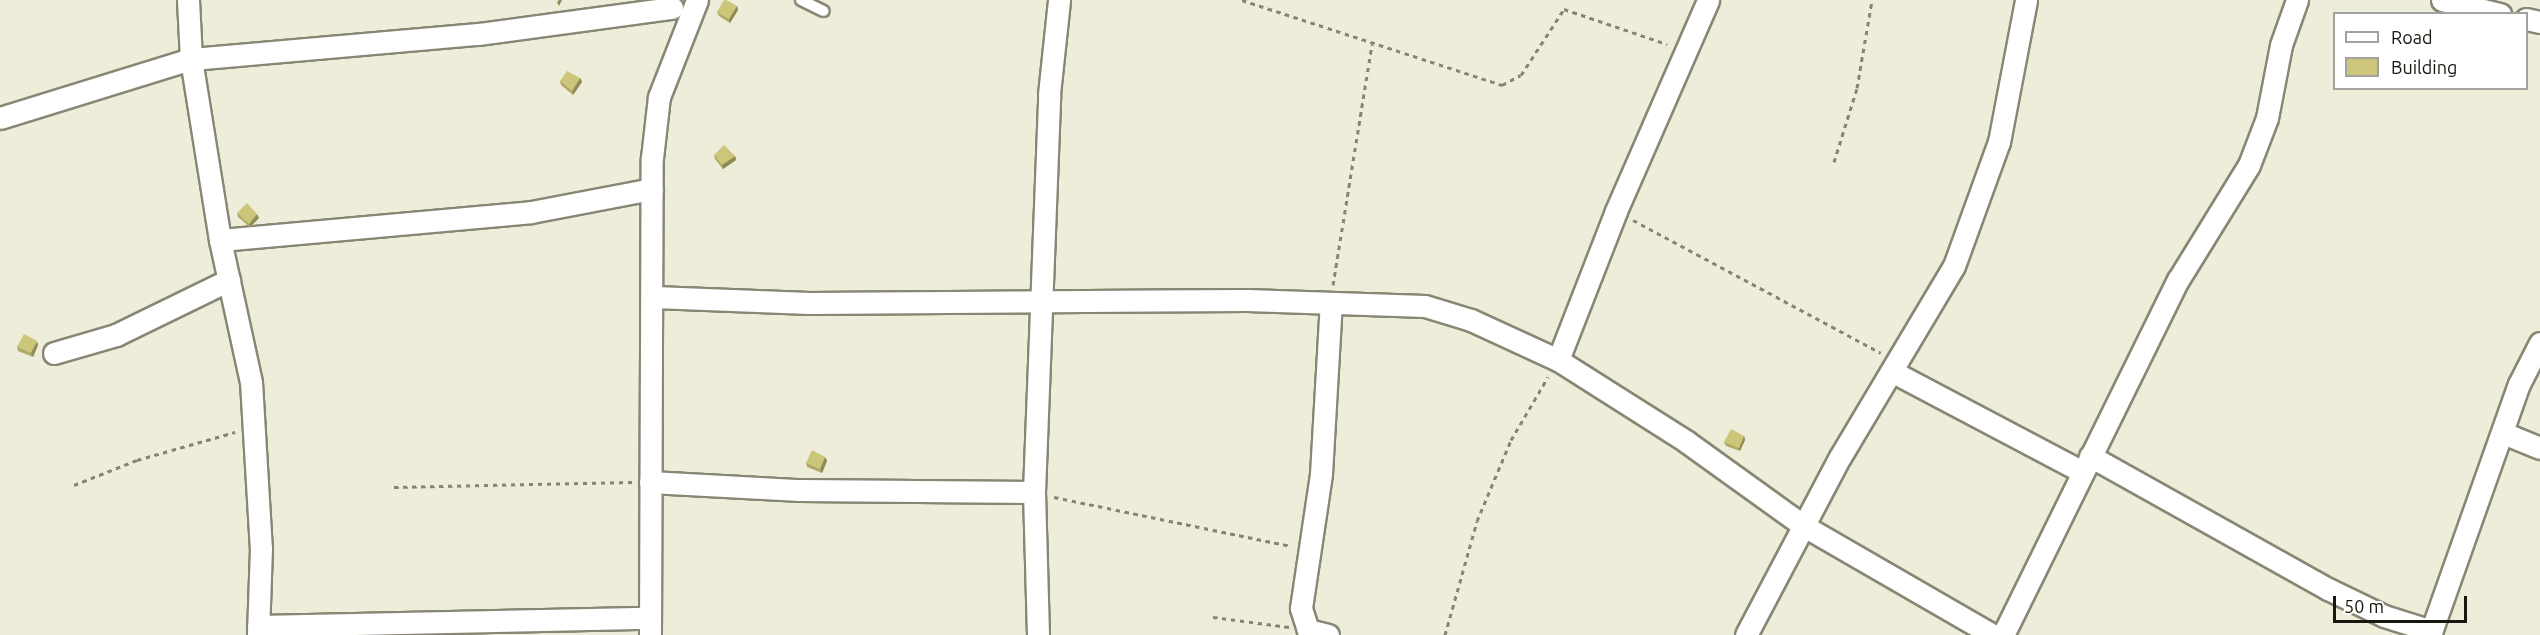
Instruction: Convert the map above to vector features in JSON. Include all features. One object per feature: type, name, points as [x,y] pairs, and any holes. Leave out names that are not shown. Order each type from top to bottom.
[{"type":"street","points":[[188,0],[191,59],[220,240],[251,382],[261,548],[258,630],[650,626],[654,297],[652,189],[659,97],[673,10]]},
{"type":"street","points":[[0,118],[191,59],[479,34],[673,10],[697,0]]},
{"type":"street","points":[[1038,635],[1034,492],[1049,94],[1059,0]]},
{"type":"street","points":[[1558,360],[1616,211],[1683,50],[1708,0]]},
{"type":"street","points":[[1746,635],[1840,457],[1897,368],[1954,266],[1979,201],[2006,111],[2026,0]]},
{"type":"street","points":[[2003,635],[2178,280],[2249,165],[2267,118],[2281,45],[2297,0]]},
{"type":"street","points":[[2447,1],[2492,12]]},
{"type":"street","points":[[220,240],[531,212],[652,189]]},
{"type":"street","points":[[54,353],[116,335],[229,280]]},
{"type":"street","points":[[654,297],[809,303],[1043,299],[1425,306],[1471,320],[1558,360],[1687,442],[1804,526],[1993,635]]},
{"type":"street","points":[[1318,633],[1301,608],[1321,474],[1331,303]]},
{"type":"street","points":[[1897,368],[2328,589],[2384,616],[2431,633],[2503,433],[2540,343]]},
{"type":"street","points":[[2503,433],[2540,448]]},
{"type":"street","points":[[650,482],[800,490],[1034,492]]},
{"type":"lane","points":[[801,0],[824,11]]},
{"type":"path","points":[[1242,0],[1502,85],[1521,75],[1564,9],[1683,50]]},
{"type":"path","points":[[1834,162],[1857,88],[1872,0]]},
{"type":"path","points":[[1331,303],[1372,44]]},
{"type":"path","points":[[1616,211],[1897,368]]},
{"type":"path","points":[[1445,635],[1498,470],[1558,360]]},
{"type":"path","points":[[74,485],[137,460],[254,427]]},
{"type":"path","points":[[394,487],[650,482]]},
{"type":"path","points":[[1034,492],[1308,549]]},
{"type":"path","points":[[1213,617],[1318,633]]},
{"type":"building","points":[[724,0],[737,6],[729,19],[717,12]]},
{"type":"building","points":[[567,71],[580,78],[572,91],[560,81]]},
{"type":"building","points":[[724,145],[735,156],[722,165],[714,155]]},
{"type":"building","points":[[247,203],[257,214],[249,224],[237,213]]},
{"type":"building","points":[[24,334],[37,341],[31,353],[17,347]]},
{"type":"building","points":[[1731,429],[1744,436],[1739,448],[1724,442]]},
{"type":"building","points":[[812,450],[825,457],[820,469],[806,463]]}]
